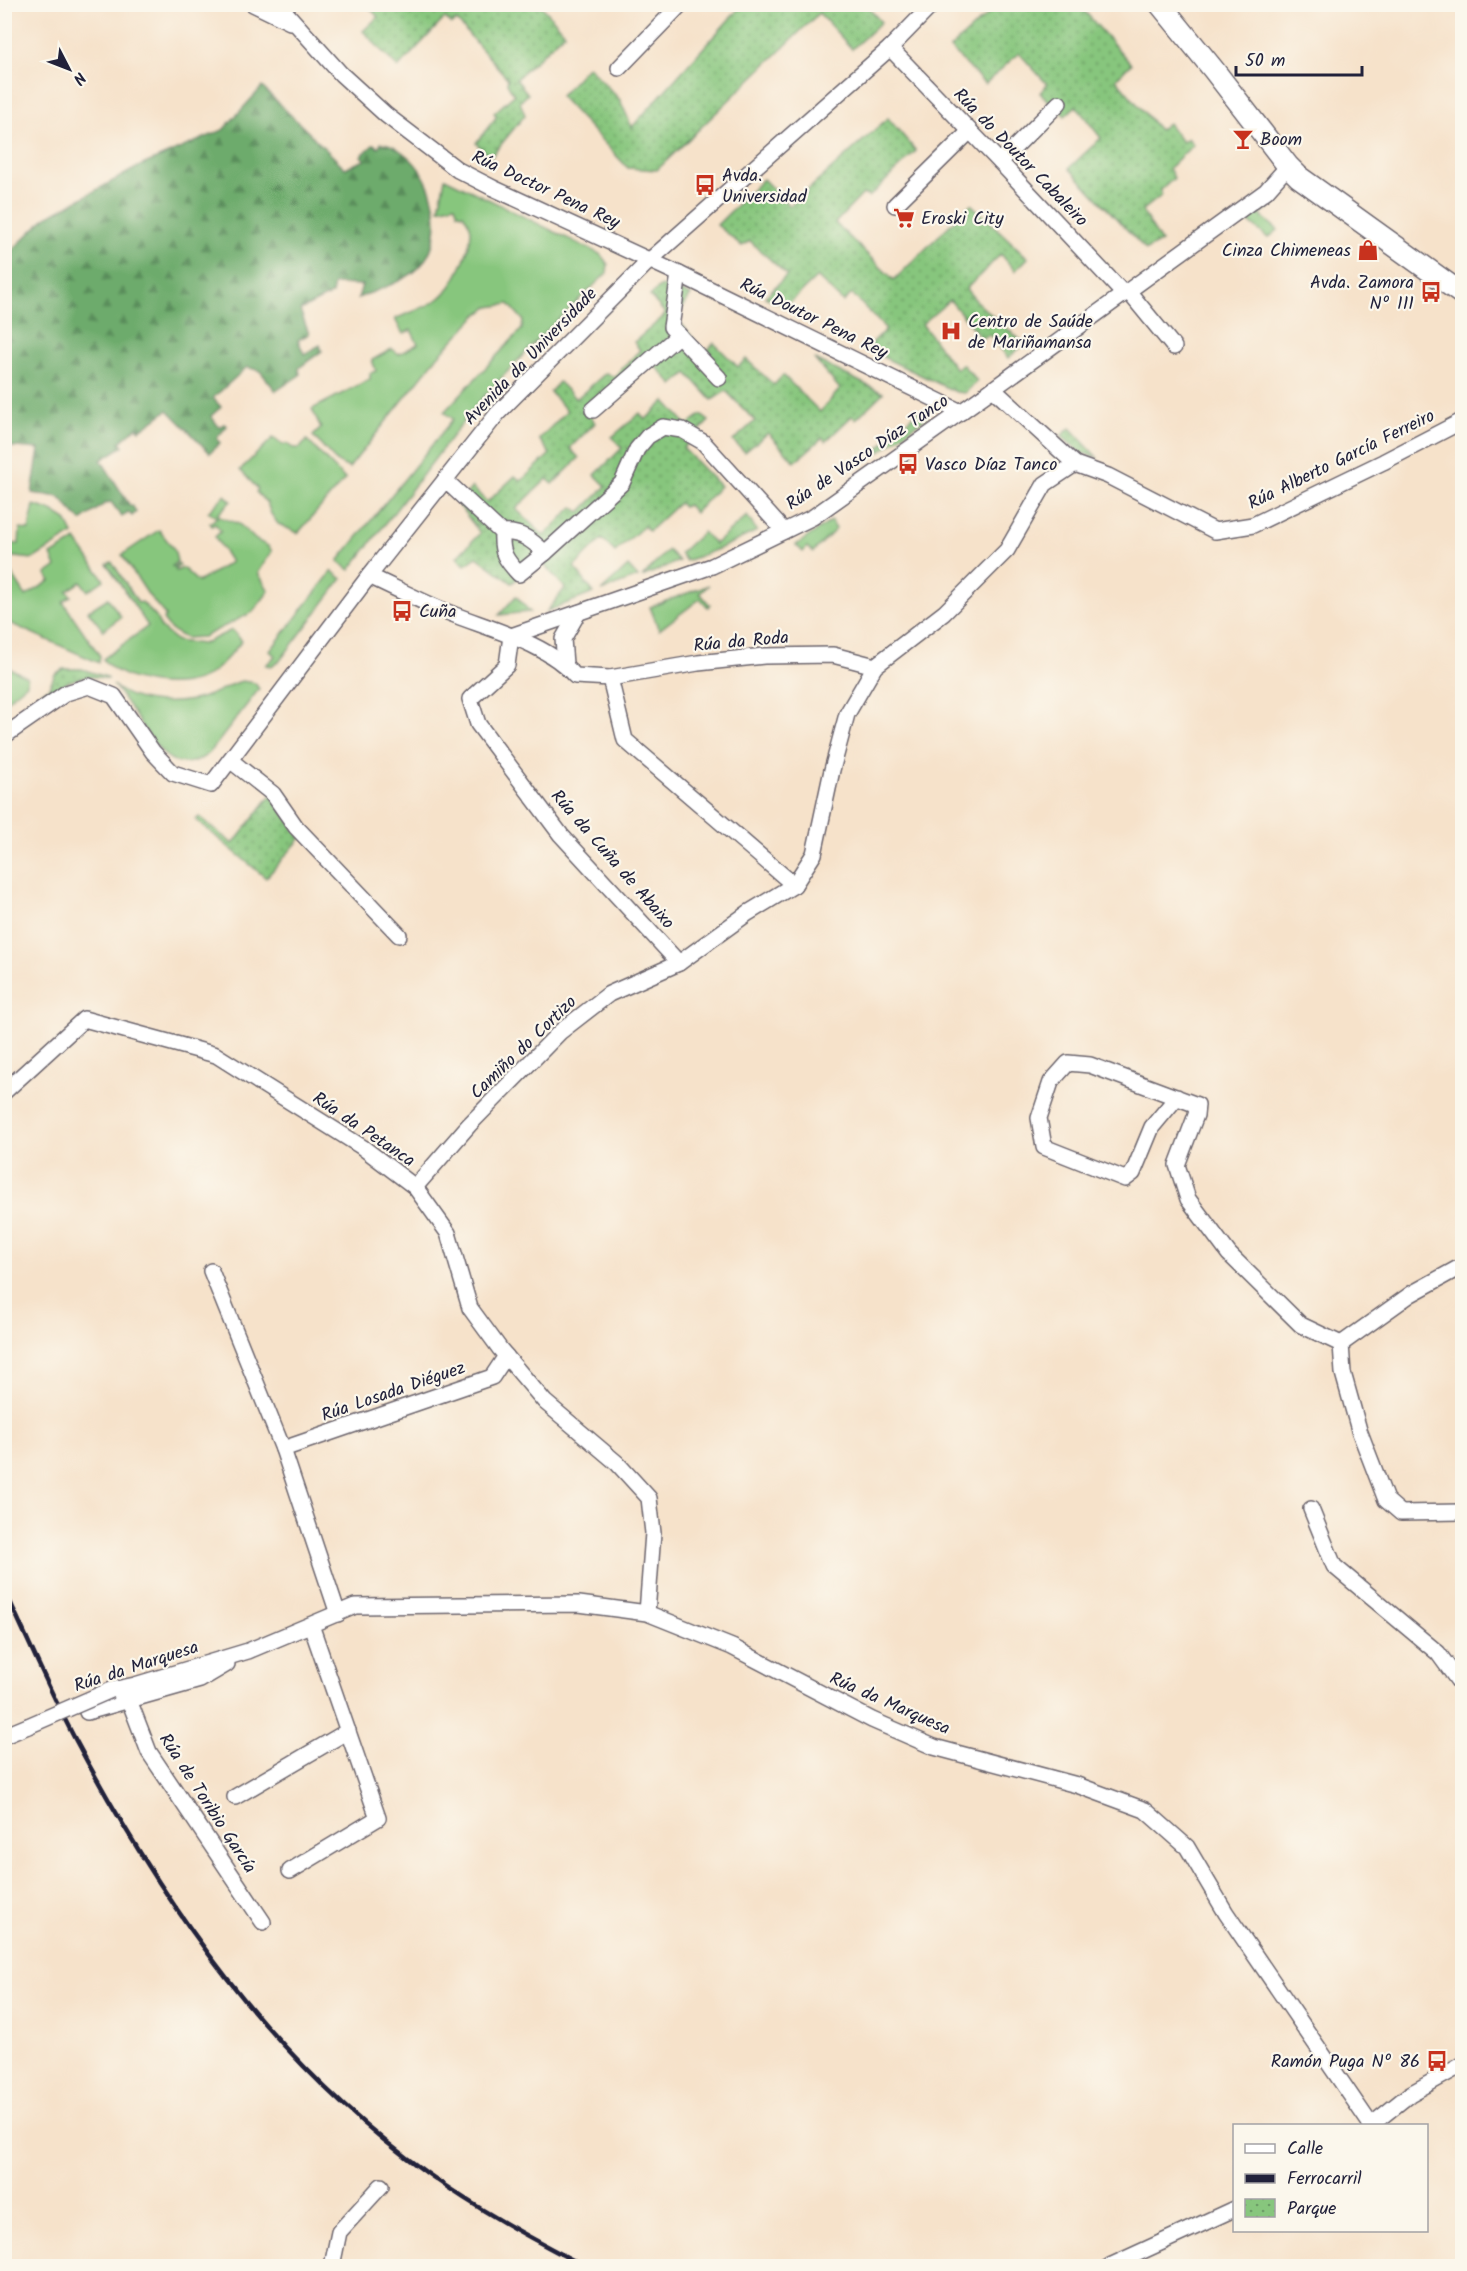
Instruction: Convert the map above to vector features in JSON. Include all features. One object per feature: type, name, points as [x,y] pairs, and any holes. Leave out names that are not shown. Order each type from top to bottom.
[{"type":"street","points":[[253,4],[298,26]]},
{"type":"street","name":"Rúa Doctor Pena Rey","points":[[278,4],[341,74],[386,115],[458,170],[650,260]]},
{"type":"street","points":[[619,68],[681,4]]},
{"type":"street","name":"Avenida da Universidade","points":[[4,736],[66,693],[89,686],[114,696],[153,752],[173,773],[211,785],[369,576],[498,413],[650,260],[890,48],[933,4]]},
{"type":"street","points":[[1160,4],[1288,166],[1318,191],[1462,294]]},
{"type":"street","name":"Rúa do Doutor Cabaleiro","points":[[890,48],[1126,292]]},
{"type":"street","points":[[1000,162],[1059,103]]},
{"type":"street","points":[[895,205],[969,131]]},
{"type":"street","name":"Rúa de Vasco Díaz Tanco","points":[[511,636],[712,566],[813,517],[1266,190],[1288,166]]},
{"type":"street","name":"Rúa Doutor Pena Rey","points":[[650,260],[961,412]]},
{"type":"street","points":[[679,274],[671,327],[719,378]]},
{"type":"street","points":[[1126,292],[1174,347]]},
{"type":"street","points":[[593,410],[679,335]]},
{"type":"street","name":"Rúa Alberto García Ferreiro","points":[[993,389],[1075,464],[1108,476],[1215,531],[1253,525],[1462,421]]},
{"type":"street","points":[[445,480],[502,533],[502,549],[508,563],[519,574],[622,483],[637,449],[648,436],[663,427],[682,430],[703,442],[784,531]]},
{"type":"street","points":[[679,963],[748,913],[794,885],[814,854],[847,714],[875,666],[944,613],[992,566],[1007,550],[1045,484],[1075,464]]},
{"type":"street","points":[[502,533],[514,532],[534,542],[545,553]]},
{"type":"street","points":[[369,576],[441,609],[511,636]]},
{"type":"street","points":[[565,664],[563,639],[578,613]]},
{"type":"street","name":"Rúa da Roda","points":[[511,636],[565,664],[575,676],[610,678],[698,663],[764,656],[833,655],[875,666]]},
{"type":"street","name":"Rúa da Cuña de Abaixo","points":[[511,636],[507,665],[470,699],[478,724],[561,836],[679,963]]},
{"type":"street","points":[[610,678],[625,740],[794,885]]},
{"type":"street","points":[[230,760],[273,794],[296,827],[399,935]]},
{"type":"street","name":"Camiño do Cortizo","points":[[416,1187],[470,1125],[560,1032],[609,994],[679,963]]},
{"type":"street","name":"Rúa da Petanca","points":[[4,1092],[84,1019],[216,1055],[362,1147],[416,1187],[448,1233],[470,1308],[545,1402],[617,1463],[649,1498],[653,1533],[647,1613]]},
{"type":"street","points":[[1177,1097],[1152,1127],[1133,1173],[1125,1179],[1044,1148],[1039,1118],[1051,1082],[1068,1064],[1090,1065],[1177,1097],[1197,1105],[1196,1114],[1177,1165],[1188,1199],[1229,1254],[1301,1325],[1341,1344]]},
{"type":"street","points":[[1341,1344],[1411,1294],[1462,1266]]},
{"type":"street","points":[[211,1270],[283,1449],[338,1614]]},
{"type":"street","points":[[1341,1344],[1343,1373],[1359,1430],[1386,1500],[1401,1513],[1462,1512]]},
{"type":"street","name":"Rúa Losada Diéguez","points":[[283,1449],[492,1377],[506,1356]]},
{"type":"street","points":[[1311,1509],[1335,1566],[1437,1653],[1462,1686]]},
{"type":"street","name":"Rúa da Marquesa","points":[[4,1736],[111,1690],[248,1651],[356,1606],[567,1604],[647,1613],[732,1647],[872,1720],[934,1747],[1077,1785],[1145,1810],[1187,1847],[1226,1913],[1369,2124]]},
{"type":"street","points":[[290,1871],[378,1818],[311,1625]]},
{"type":"street","name":"Rúa da Marquesa","points":[[87,1712],[200,1680],[248,1651]]},
{"type":"street","name":"Rúa de Toribio García","points":[[129,1700],[149,1752],[263,1922]]},
{"type":"street","name":"Rúa de Toribio García","points":[[235,1797],[348,1731]]},
{"type":"street","points":[[1371,2124],[1410,2094],[1462,2065]]},
{"type":"street","points":[[332,2266],[339,2232],[381,2186]]},
{"type":"street","points":[[1110,2266],[1233,2209]]},
{"type":"green space","points":[[540,4],[565,33],[516,79],[528,94],[520,102],[525,115],[490,158],[476,143],[497,116],[494,113],[514,95],[507,83],[508,79],[457,21],[452,24],[445,18],[398,68],[363,31],[378,17],[367,5]]},
{"type":"green space","points":[[743,4],[866,5],[881,22],[852,49],[819,13],[657,170],[628,168],[560,96],[588,66],[620,100],[632,127]]},
{"type":"green space","points":[[998,5],[1079,5],[1131,64],[1116,79],[1159,130],[1168,123],[1182,142],[1188,138],[1193,145],[1169,168],[1174,178],[1160,191],[1162,195],[1142,211],[1161,242],[1146,250],[1069,168],[1101,138],[1076,106],[1065,116],[1040,93],[1047,84],[1019,53],[985,84],[950,48]]},
{"type":"green space","points":[[262,87],[345,168],[365,160],[361,156],[374,144],[378,148],[381,143],[388,144],[406,155],[424,177],[434,206],[435,236],[430,250],[418,269],[393,284],[358,298],[362,285],[334,284],[332,294],[300,310],[309,334],[298,340],[304,354],[320,345],[322,351],[299,368],[300,375],[276,391],[260,371],[247,367],[213,398],[221,407],[211,416],[219,427],[224,424],[227,426],[217,438],[220,443],[210,453],[168,410],[140,430],[137,427],[120,442],[123,446],[101,460],[136,512],[132,516],[128,512],[122,517],[111,502],[106,503],[81,521],[59,497],[32,493],[39,449],[5,446],[5,257],[45,218],[140,166],[223,130]]},
{"type":"green space","points":[[888,118],[916,151],[869,197],[863,194],[835,223],[894,280],[971,204],[1028,258],[1015,271],[1001,254],[966,289],[979,304],[1025,344],[1008,358],[990,335],[981,338],[950,300],[922,324],[956,369],[962,364],[977,381],[965,393],[956,392],[866,349],[886,329],[852,294],[843,302],[817,277],[786,306],[765,297],[787,275],[750,241],[742,246],[717,225],[763,179],[790,206]]},
{"type":"green space","points":[[445,178],[600,254],[608,264],[607,273],[540,337],[476,405],[350,570],[338,561],[453,419],[444,412],[522,329],[523,320],[509,304],[489,307],[478,314],[438,356],[349,468],[337,462],[313,436],[321,428],[312,409],[370,379],[370,373],[376,371],[372,360],[392,349],[399,354],[418,344],[411,330],[403,334],[395,319],[437,300],[455,278],[468,248],[471,230],[467,219],[463,214],[458,213],[455,205],[439,209]]},
{"type":"green space","points":[[1284,191],[1287,192],[1260,215],[1278,230],[1268,238],[1248,221]]},
{"type":"green space","points":[[665,286],[691,295],[676,317],[705,353],[714,343],[738,367],[746,359],[774,385],[783,375],[820,412],[840,389],[814,359],[883,393],[856,419],[852,416],[826,441],[822,438],[795,462],[768,433],[745,452],[733,441],[755,421],[726,391],[712,400],[687,373],[673,385],[654,364],[588,410],[595,423],[570,448],[579,458],[553,484],[547,479],[516,509],[544,536],[573,507],[580,512],[606,486],[595,475],[622,448],[612,437],[640,413],[645,420],[665,401],[687,425],[701,415],[709,421],[683,448],[720,486],[695,513],[688,505],[683,507],[679,503],[649,531],[644,526],[615,552],[602,539],[574,567],[594,593],[547,611],[565,588],[540,560],[512,583],[477,557],[465,565],[457,557],[480,533],[458,504],[472,487],[487,502],[515,476],[521,481],[550,454],[539,439],[567,411],[550,392],[559,382],[576,399],[606,373],[614,377],[640,350],[634,342],[663,317],[665,313],[650,296],[660,287]]},
{"type":"green space","points":[[919,410],[928,416],[880,452],[878,449]]},
{"type":"green space","points":[[1070,428],[1097,457],[1082,453],[1061,436]]},
{"type":"green space","points":[[273,438],[293,448],[300,448],[307,440],[345,479],[298,533],[278,524],[267,503],[256,492],[258,489],[240,470]]},
{"type":"green space","points":[[225,495],[231,501],[218,514],[220,517],[239,524],[272,551],[258,573],[269,591],[253,612],[203,637],[185,638],[171,630],[163,620],[166,616],[149,596],[122,555],[159,530],[174,549],[177,561],[172,566],[178,563],[180,565],[175,569],[176,571],[183,568],[198,582],[231,562],[215,537],[221,531],[215,524],[212,526],[210,523],[217,517],[208,512]]},
{"type":"green space","points":[[34,505],[50,510],[66,520],[73,534],[33,559],[5,556],[5,543],[19,544],[20,529],[29,530]]},
{"type":"green space","points":[[747,516],[757,531],[686,561],[680,553],[703,532],[715,544]]},
{"type":"green space","points":[[831,521],[836,529],[813,552],[807,547],[803,552],[796,545]]},
{"type":"green space","points":[[76,540],[104,580],[88,591],[81,582],[67,591],[71,596],[63,602],[100,656],[99,663],[5,621],[5,574],[12,574],[26,596],[50,581],[46,574],[56,567],[51,555]]},
{"type":"green space","points":[[668,550],[679,561],[642,577]]},
{"type":"green space","points":[[112,562],[138,603],[142,602],[156,617],[161,628],[177,641],[203,644],[232,630],[242,641],[210,674],[199,680],[185,683],[169,684],[138,680],[112,668],[103,659],[148,626],[107,564]]},
{"type":"green space","points":[[628,566],[638,577],[601,591]]},
{"type":"green space","points":[[332,571],[342,579],[279,662],[271,666],[266,665],[275,656],[270,651]]},
{"type":"green space","points":[[709,585],[700,593],[710,605],[708,607],[700,599],[659,630],[650,607]]},
{"type":"green space","points":[[516,596],[530,612],[499,615]]},
{"type":"green space","points":[[108,598],[121,617],[103,630],[88,611]]},
{"type":"green space","points":[[5,666],[27,677],[27,684],[5,702]]},
{"type":"green space","points":[[63,669],[82,669],[108,679],[80,678],[55,688],[26,707],[25,703],[49,687],[55,674]]},
{"type":"green space","points":[[242,681],[255,683],[259,689],[212,750],[196,761],[184,763],[172,760],[159,749],[113,685],[134,697],[175,702],[201,698]]},
{"type":"green space","points":[[271,795],[301,838],[266,878],[196,820],[199,817],[233,844]]},
{"type":"railway","points":[[4,1589],[47,1683],[109,1801],[184,1920],[226,1977],[271,2030],[319,2081],[371,2129],[427,2173],[465,2199],[584,2266]]},
{"type":"railway","points":[[1444,2266],[1462,2258]]},
{"type":"place","name":"Boom","points":[[1243,139]]},
{"type":"place","name":"Avda. Universidad","points":[[705,185]]},
{"type":"place","name":"Eroski City","points":[[904,218]]},
{"type":"place","name":"Cinza Chimeneas","points":[[1368,250]]},
{"type":"place","name":"Avda. Zamora Nº 111","points":[[1431,292]]},
{"type":"place","name":"Centro de Saúde de Mariñamansa","points":[[951,331]]},
{"type":"place","name":"Vasco Díaz Tanco","points":[[908,464]]},
{"type":"place","name":"Cuña","points":[[402,611]]},
{"type":"place","name":"Ramón Puga Nº 86","points":[[1437,2061]]}]
